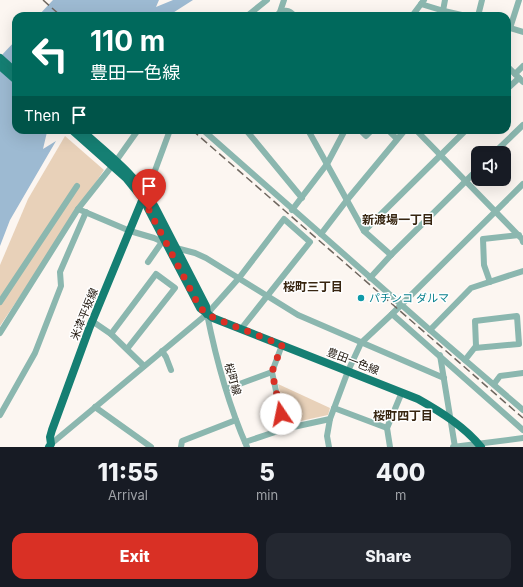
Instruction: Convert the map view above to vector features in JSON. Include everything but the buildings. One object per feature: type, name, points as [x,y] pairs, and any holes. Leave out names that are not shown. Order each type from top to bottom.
[{"type":"main road","points":[[0,58],[12,68]]},
{"type":"main road","points":[[0,66],[12,76]]},
{"type":"main road","name":"豊田一色線","points":[[77,134],[113,162]]},
{"type":"main road","name":"豊田一色線","points":[[85,134],[113,162],[129,182],[145,195],[176,248],[206,306],[207,314]]},
{"type":"main road","name":"豊田一色線","points":[[145,195],[164,243],[200,308],[207,314],[240,329],[402,392],[437,410],[480,445]]},
{"type":"main road","name":"米津平坂線","points":[[50,446],[50,437],[92,321],[145,195]]},
{"type":"street","points":[[252,12],[267,0]]},
{"type":"street","points":[[279,12],[284,0]]},
{"type":"street","points":[[443,12],[445,0]]},
{"type":"street","points":[[479,12],[482,0]]},
{"type":"street","points":[[511,20],[519,0]]},
{"type":"street","points":[[415,12],[422,2],[440,12]]},
{"type":"street","points":[[511,28],[523,32]]},
{"type":"street","points":[[511,85],[519,78],[523,66]]},
{"type":"street","points":[[511,70],[519,78]]},
{"type":"street","points":[[501,146],[523,125]]},
{"type":"street","points":[[0,333],[78,209],[135,134]]},
{"type":"street","points":[[145,195],[169,134]]},
{"type":"street","points":[[207,134],[292,210],[523,410]]},
{"type":"street","points":[[249,134],[302,198]]},
{"type":"street","points":[[310,134],[364,231],[391,256]]},
{"type":"street","points":[[292,210],[328,164],[343,134]]},
{"type":"street","points":[[392,134],[397,139]]},
{"type":"street","points":[[320,234],[401,134]]},
{"type":"street","points":[[420,134],[522,238]]},
{"type":"street","points":[[364,231],[462,134]]},
{"type":"street","points":[[370,278],[471,176]]},
{"type":"street","points":[[329,447],[327,436],[330,419],[348,371],[361,343],[523,184]]},
{"type":"street","points":[[0,302],[77,186]]},
{"type":"street","points":[[78,209],[176,248],[195,253],[206,258],[298,315],[444,378]]},
{"type":"street","points":[[0,415],[35,353],[61,286],[60,272],[86,212]]},
{"type":"street","points":[[50,446],[95,406],[207,314],[239,278],[284,219],[310,242],[240,329]]},
{"type":"street","points":[[490,282],[484,265],[483,240],[522,238]]},
{"type":"street","points":[[148,262],[164,243]]},
{"type":"street","points":[[430,330],[471,288],[523,271]]},
{"type":"street","points":[[111,334],[156,274],[175,288],[127,349]]},
{"type":"street","name":"桜町線","points":[[207,314],[210,332],[226,389],[246,445]]},
{"type":"street","points":[[392,314],[523,430]]},
{"type":"street","points":[[465,360],[476,346],[475,321],[517,316],[521,344],[475,348]]},
{"type":"street","points":[[92,321],[111,334],[144,366]]},
{"type":"street","points":[[282,345],[272,372],[284,428]]},
{"type":"street","points":[[162,351],[171,370]]},
{"type":"street","points":[[440,355],[454,447],[480,445],[523,438]]},
{"type":"street","points":[[226,389],[272,372]]},
{"type":"street","points":[[494,384],[500,376],[523,373]]},
{"type":"street","points":[[390,447],[387,428],[402,392]]},
{"type":"street","points":[[95,406],[149,446]]},
{"type":"street","points":[[334,408],[387,428]]},
{"type":"street","points":[[246,445],[284,428],[330,419]]},
{"type":"street","points":[[181,447],[182,441],[236,420]]},
{"type":"shaded area","points":[[65,136],[104,170],[0,326],[0,265],[28,199]]},
{"type":"shaded area","points":[[278,384],[330,408],[328,415],[287,424]]},
{"type":"water","points":[[53,0],[159,0],[156,7],[173,0],[193,0],[174,12],[42,12]]},
{"type":"water","points":[[12,44],[12,134],[47,134],[43,149],[56,141],[10,220],[0,246],[0,57]]},
{"type":"railway","points":[[43,0],[56,12]]},
{"type":"railway","points":[[197,134],[523,418]]},
{"type":"place","name":"パチンコ ダルマ","points":[[361,298]]},
{"type":"district","name":"新渡場一丁目","points":[[398,219]]},
{"type":"district","name":"桜町三丁目","points":[[313,286]]},
{"type":"district","name":"桜町四丁目","points":[[403,415]]},
{"type":"route","points":[[149,210],[200,308],[214,318],[282,345],[272,372],[281,414]]}]
